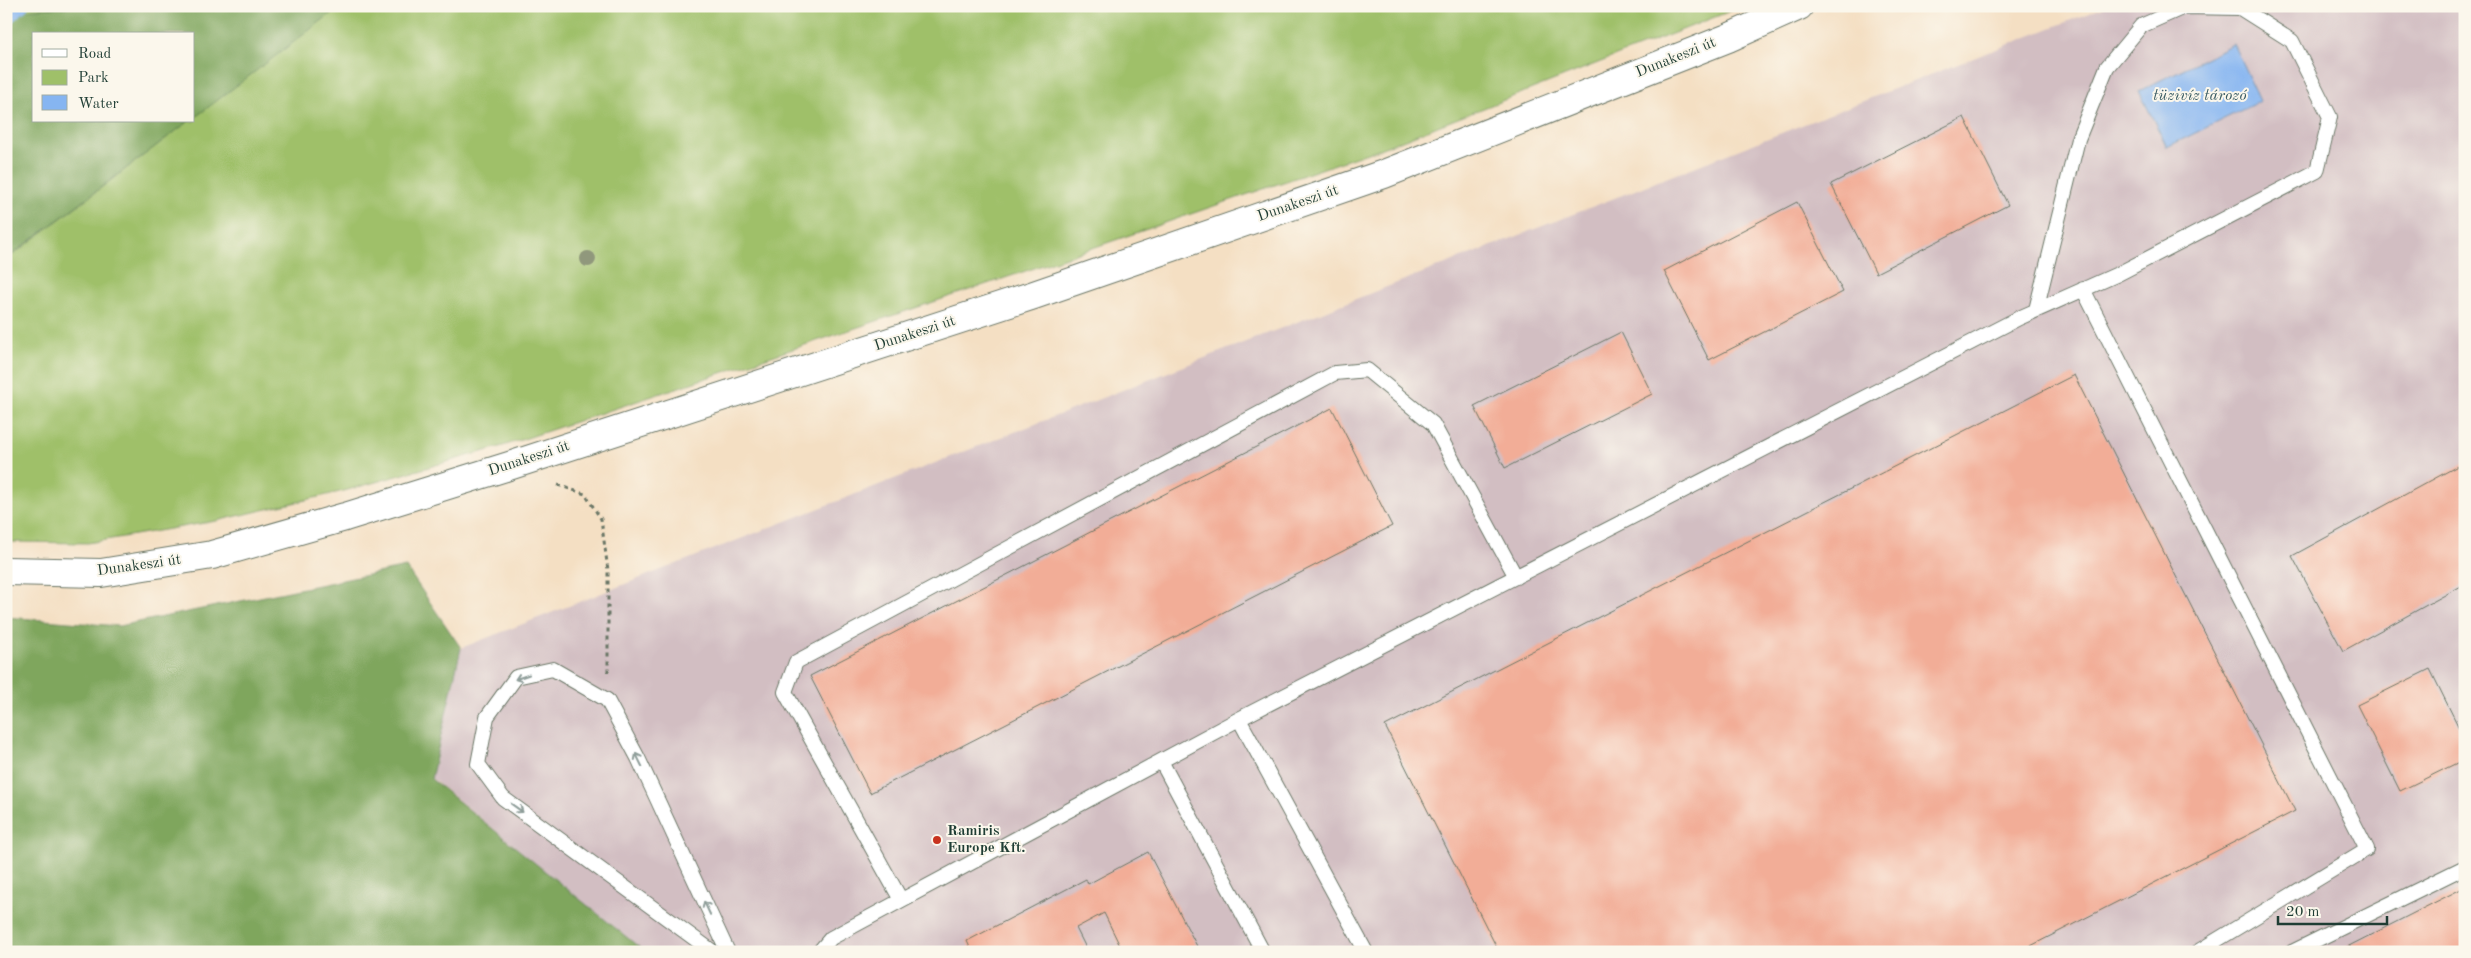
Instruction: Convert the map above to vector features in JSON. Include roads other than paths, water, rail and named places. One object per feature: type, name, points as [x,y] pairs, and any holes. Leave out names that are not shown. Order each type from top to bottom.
[{"type":"street","name":"Dunakeszi út","points":[[6,571],[101,573],[212,555],[345,517],[510,466],[1031,296],[1384,174],[1728,38],[1799,6]]},
{"type":"lane","points":[[820,952],[831,938],[1239,719],[2036,310],[2118,274],[2317,171],[2330,117],[2292,42],[2240,8],[2184,7],[2140,26],[2107,67],[2078,139],[2036,310]]},
{"type":"lane","points":[[2083,289],[2367,849],[2197,952]]},
{"type":"lane","points":[[901,900],[786,692],[796,662],[1335,373],[1367,370],[1433,424],[1516,577]]},
{"type":"lane","points":[[713,952],[503,798],[478,764],[487,716],[516,677],[553,669],[608,700],[638,758],[728,952]]},
{"type":"lane","points":[[1239,719],[1366,952]]},
{"type":"lane","points":[[1161,761],[1264,952]]},
{"type":"lane","points":[[2292,952],[2465,867]]},
{"type":"water","name":"tüzivíz tározó","points":[[2233,44],[2260,101],[2167,147],[2139,91]]},
{"type":"waterway","points":[[6,20],[23,6]]},
{"type":"place","name":"Ramiris Europe Kft.","points":[[937,840]]}]
